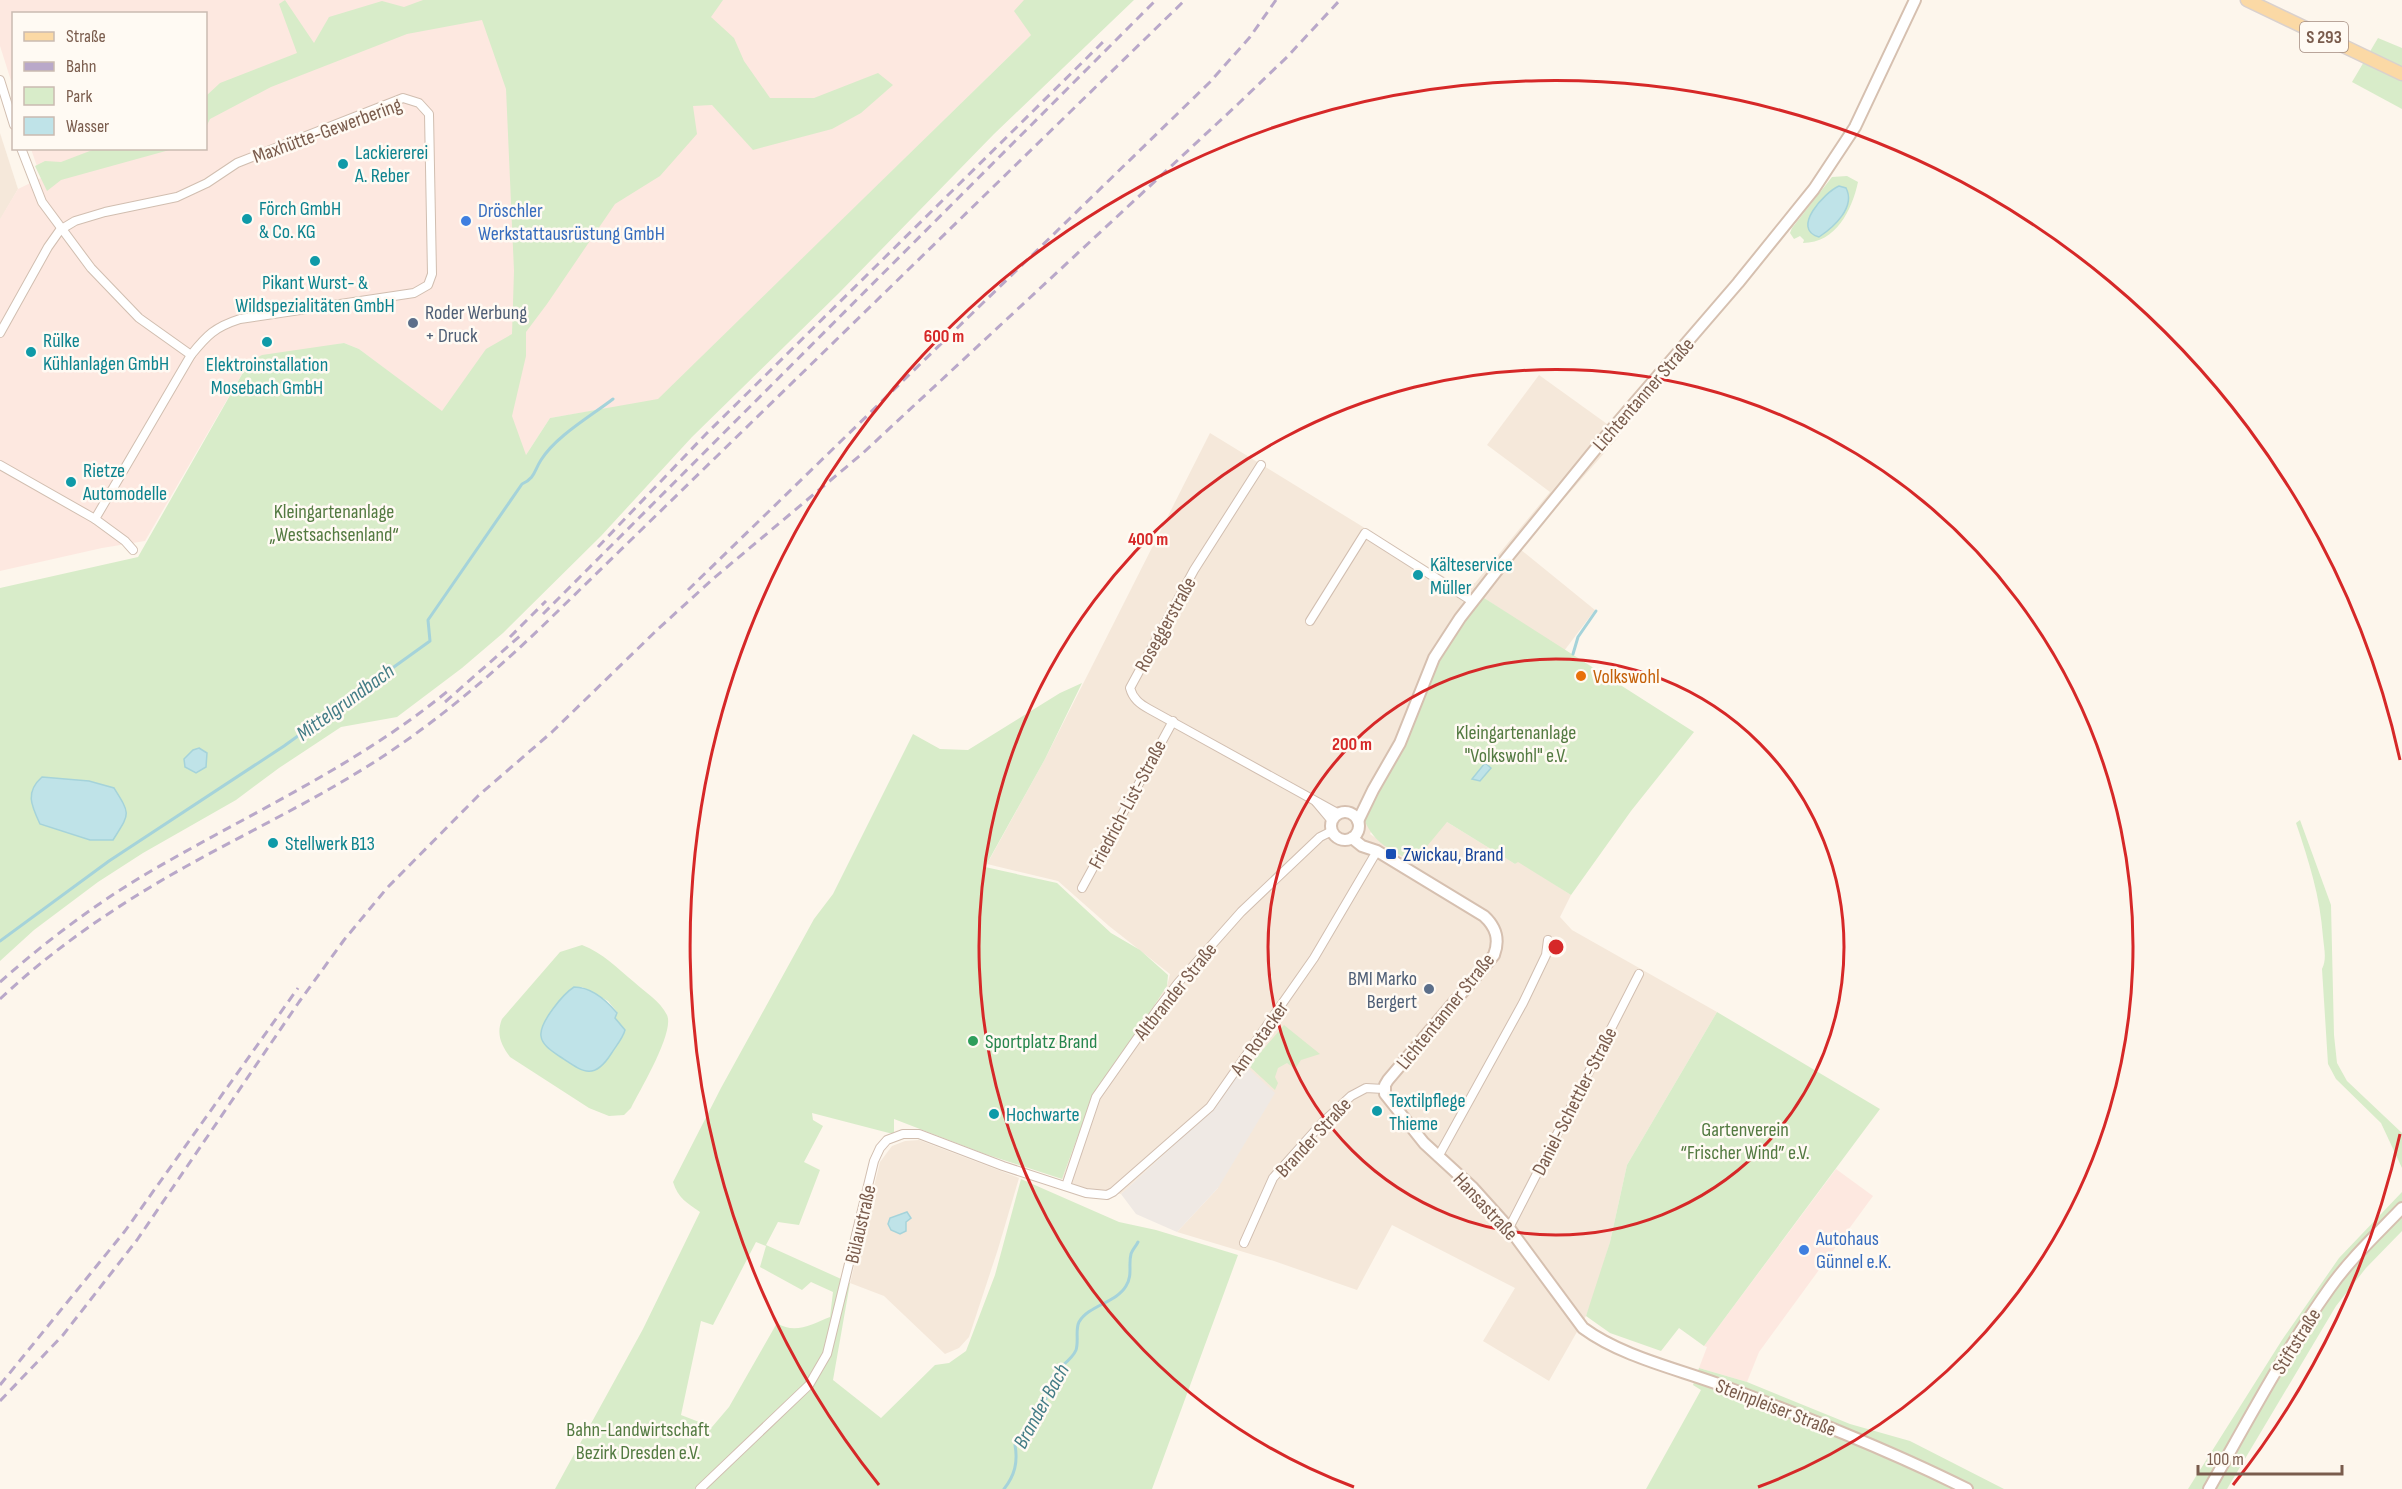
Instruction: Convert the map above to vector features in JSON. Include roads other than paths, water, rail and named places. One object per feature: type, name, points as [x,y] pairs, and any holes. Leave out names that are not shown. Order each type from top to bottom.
[{"type":"main road","name":"S 293","points":[[2247,0],[2402,74]]},
{"type":"street","name":"Lichtentanner Straße","points":[[1338,819],[1343,840],[1356,830],[1373,790],[1400,743],[1434,658],[1472,601],[1593,452],[1738,283],[1814,189],[1855,127],[1915,0]]},
{"type":"street","points":[[0,80],[12,119]]},
{"type":"street","name":"Maxhütte-Gewerbering","points":[[60,230],[75,221],[105,212],[177,197],[207,183],[237,163],[403,98],[419,103],[429,114],[432,274],[428,285],[414,293],[240,319],[209,333],[191,355],[95,519]]},
{"type":"street","points":[[22,150],[42,202],[60,230],[91,268],[139,318],[191,355]]},
{"type":"street","points":[[0,333],[48,247],[60,230]]},
{"type":"street","points":[[0,465],[95,519],[125,541],[133,550]]},
{"type":"street","name":"Roseggerstraße","points":[[1261,465],[1194,570],[1130,688],[1132,695],[1140,704],[1315,801],[1338,819]]},
{"type":"street","points":[[1310,621],[1365,533],[1472,601]]},
{"type":"street","name":"Friedrich-List-Straße","points":[[1082,888],[1173,721]]},
{"type":"street","name":"Lichtentanner Straße","points":[[1338,819],[1373,790]]},
{"type":"street","name":"Lichtentanner Straße","points":[[1338,819],[1356,830],[1377,851],[1484,916],[1493,926],[1498,940],[1494,955],[1388,1080],[1384,1089]]},
{"type":"street","name":"Altbrander Straße","points":[[1066,1186],[1096,1097],[1157,1010],[1241,912],[1338,819]]},
{"type":"street","name":"Am Rotacker","points":[[1107,1195],[1210,1107],[1314,958],[1377,851]]},
{"type":"street","points":[[1438,1157],[1523,1003],[1546,955],[1548,940]]},
{"type":"street","name":"Daniel-Schettler-Straße","points":[[1509,1228],[1639,974]]},
{"type":"street","name":"Brander Straße","points":[[1244,1243],[1274,1178],[1322,1123],[1338,1107],[1365,1088],[1384,1089]]},
{"type":"street","name":"Hansastraße","points":[[1384,1089],[1397,1110],[1438,1157],[1473,1188],[1509,1228],[1583,1328]]},
{"type":"street","name":"Bülaustraße","points":[[700,1489],[809,1385],[827,1354],[874,1161],[887,1140],[903,1134],[919,1134],[1003,1166],[1086,1193],[1107,1195]]},
{"type":"street","name":"Stiftstraße","points":[[2209,1489],[2328,1289],[2350,1261],[2402,1208]]},
{"type":"street","name":"Steinpleiser Straße","points":[[1583,1328],[1593,1335],[1634,1353],[1813,1421],[1925,1468],[1967,1489]]},
{"type":"water","points":[[1839,186],[1846,188],[1848,202],[1846,209],[1837,222],[1819,237],[1811,233],[1808,226],[1809,219],[1826,195]]},
{"type":"water","points":[[199,748],[207,753],[206,767],[196,773],[185,767],[184,759],[193,750]]},
{"type":"water","points":[[1485,763],[1491,768],[1480,781],[1472,779]]},
{"type":"water","points":[[42,777],[89,781],[114,788],[126,809],[126,814],[113,840],[90,840],[40,824],[31,799],[33,788]]},
{"type":"water","points":[[574,987],[587,989],[603,999],[617,1013],[615,1018],[625,1030],[605,1063],[593,1071],[574,1066],[550,1050],[541,1036],[541,1030],[553,1009]]},
{"type":"water","points":[[907,1212],[911,1218],[906,1222],[906,1231],[900,1234],[891,1230],[888,1224],[890,1218]]},
{"type":"waterway","name":"Mittelgrundbach","points":[[0,941],[109,861],[284,746],[430,641],[428,620],[522,484],[532,477],[547,451],[555,443],[613,399]]},
{"type":"waterway","name":"Brander Bach","points":[[1573,654],[1578,637],[1596,611]]},
{"type":"waterway","name":"Brander Bach","points":[[1004,1489],[1015,1468],[1015,1445],[1041,1413],[1054,1374],[1076,1350],[1079,1322],[1083,1316],[1122,1292],[1129,1278],[1131,1254],[1138,1242]]},
{"type":"railway","points":[[543,614],[1156,0]]},
{"type":"railway","points":[[0,999],[65,944],[112,911],[185,867],[346,780],[394,749],[467,694],[536,633],[1185,0]]},
{"type":"railway","points":[[688,590],[1210,82],[1250,37],[1276,0]]},
{"type":"railway","points":[[0,1401],[63,1335],[137,1240],[299,1002],[344,940],[387,888],[478,796],[552,732],[658,629],[714,578],[863,453],[1238,104],[1287,57],[1340,0]]},
{"type":"railway","points":[[598,547],[706,434],[1105,40]]},
{"type":"railway","points":[[510,637],[546,601]]},
{"type":"railway","points":[[445,702],[521,635]]},
{"type":"railway","points":[[0,982],[34,953],[108,898],[146,874],[340,766],[414,717],[449,690]]},
{"type":"railway","points":[[0,1385],[125,1231],[298,988]]},
{"type":"place","name":"Lackiererei A. Reber","points":[[343,164]]},
{"type":"place","name":"Förch GmbH & Co. KG","points":[[247,219]]},
{"type":"place","name":"Dröschler Werkstattausrüstung GmbH","points":[[466,221]]},
{"type":"place","name":"Pikant Wurst- & Wildspezialitäten GmbH","points":[[315,261]]},
{"type":"place","name":"Roder Werbung + Druck","points":[[413,323]]},
{"type":"place","name":"Elektroinstallation Mosebach GmbH","points":[[267,342]]},
{"type":"place","name":"Rülke Kühlanlagen GmbH","points":[[31,352]]},
{"type":"place","name":"Rietze Automodelle","points":[[71,482]]},
{"type":"place","name":"Kälteservice Müller","points":[[1418,575]]},
{"type":"place","name":"Volkswohl","points":[[1581,676]]},
{"type":"place","name":"Stellwerk B13","points":[[273,843]]},
{"type":"place","name":"Zwickau, Brand","points":[[1391,854]]},
{"type":"place","name":"BMI Marko Bergert","points":[[1429,989]]},
{"type":"place","name":"Sportplatz Brand","points":[[973,1041]]},
{"type":"place","name":"Textilpflege Thieme","points":[[1377,1111]]},
{"type":"place","name":"Hochwarte","points":[[994,1114]]},
{"type":"place","name":"Autohaus Günnel e.K.","points":[[1804,1250]]},
{"type":"park label","name":"Kleingartenanlage „Westsachsenland“","points":[[334,522]]},
{"type":"park label","name":"Kleingartenanlage \"Volkswohl\" e.V.","points":[[1516,744]]},
{"type":"park label","name":"Gartenverein “Frischer Wind” e.V.","points":[[1745,1140]]},
{"type":"park label","name":"Bahn-Landwirtschaft Bezirk Dresden e.V.","points":[[638,1440]]}]
